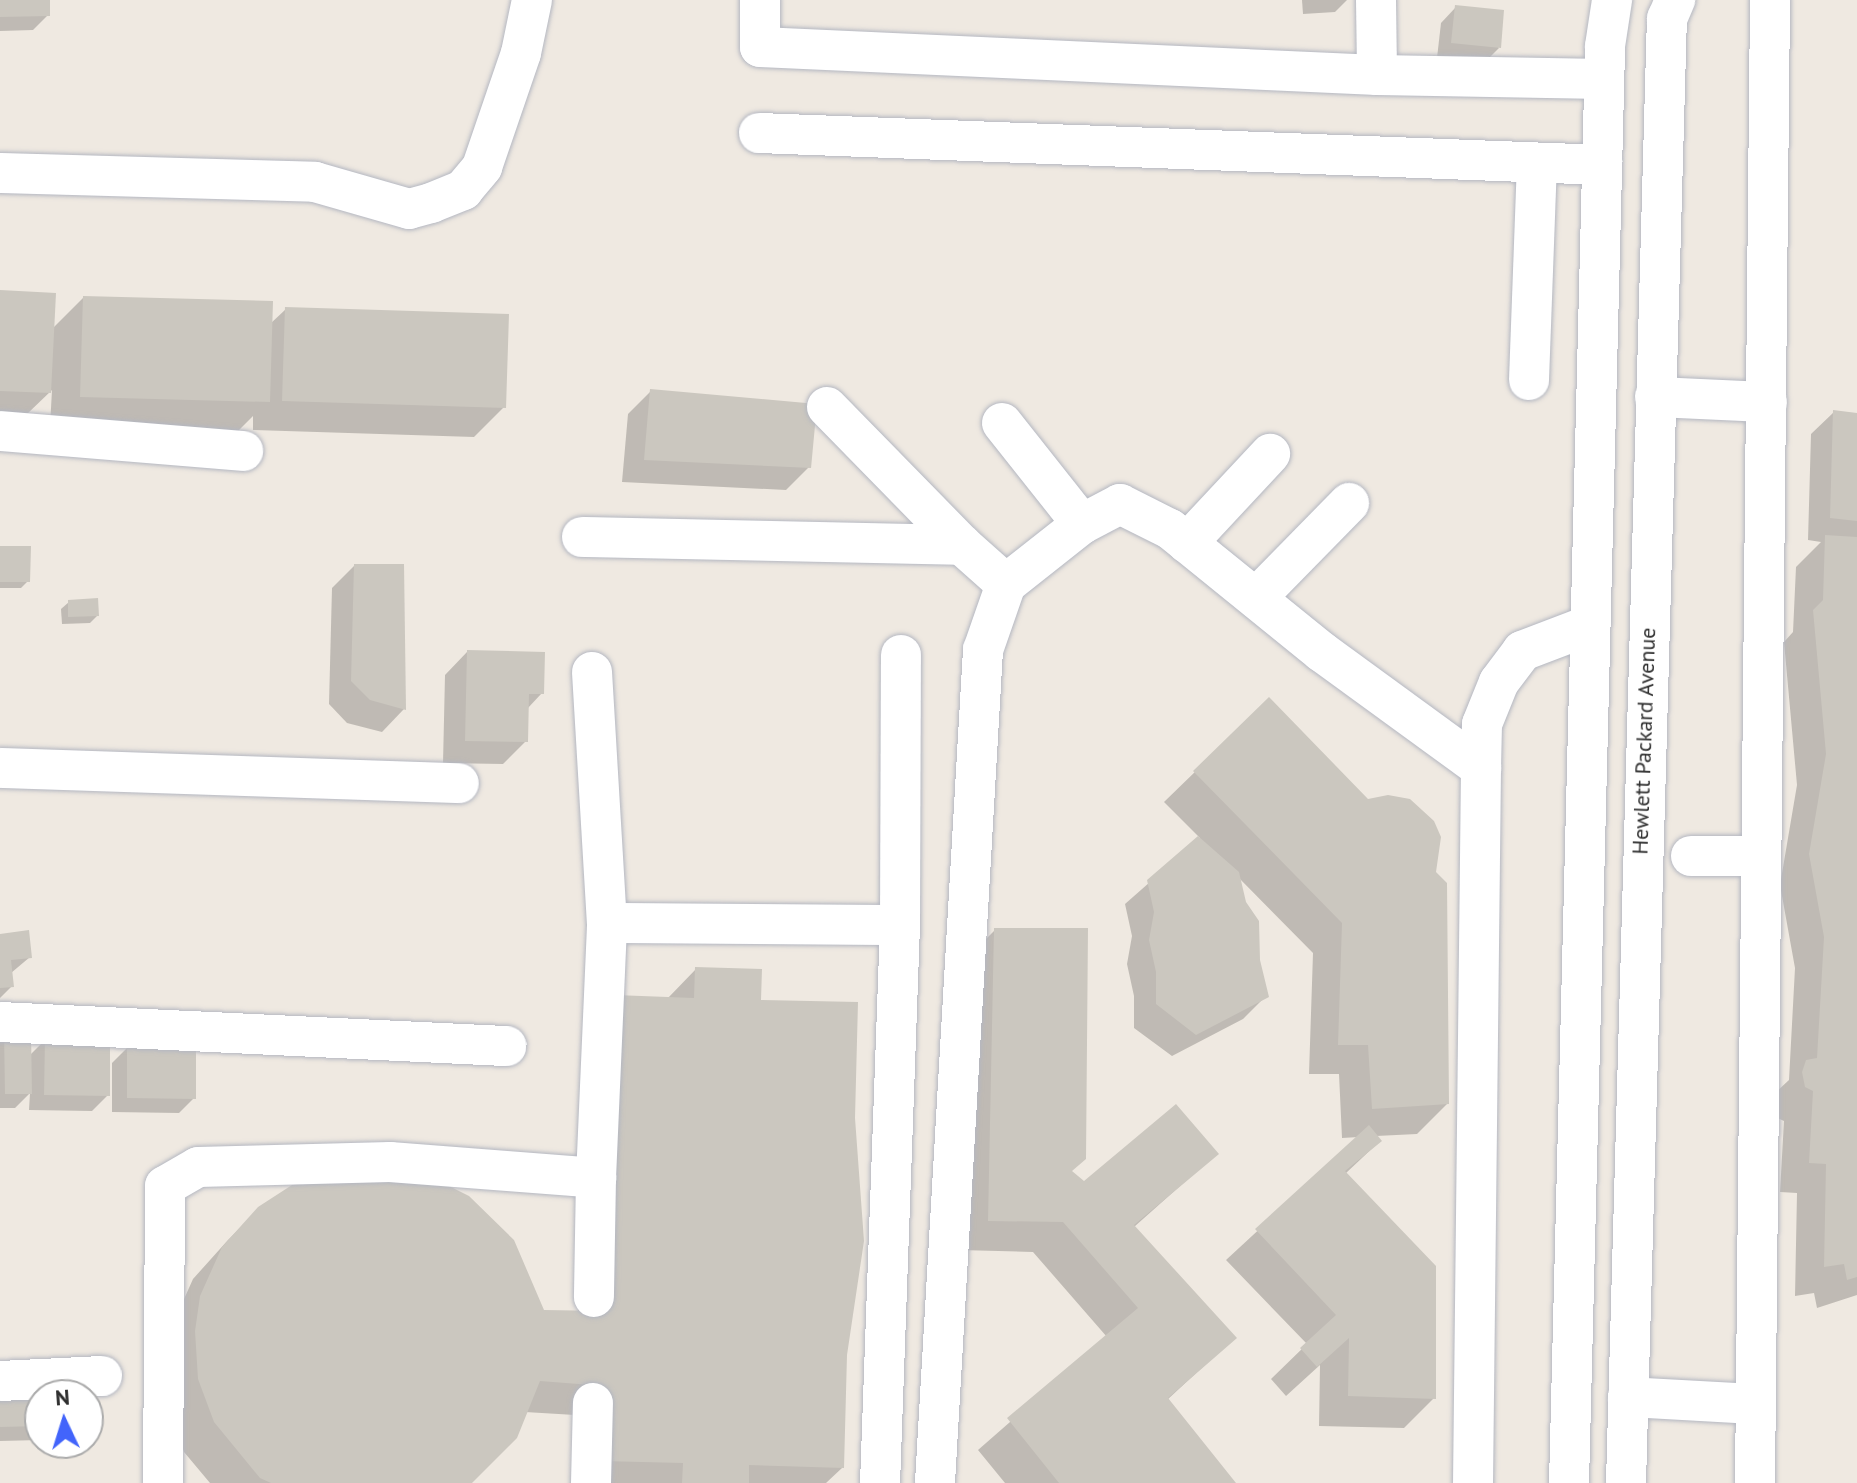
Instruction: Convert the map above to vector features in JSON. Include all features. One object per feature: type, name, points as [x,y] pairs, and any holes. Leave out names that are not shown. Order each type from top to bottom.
[{"type":"street","points":[[1,173],[315,182],[409,209],[431,203],[463,190],[482,167],[521,53],[532,0]]},
{"type":"street","points":[[760,0],[760,47],[1377,75],[1604,79]]},
{"type":"street","points":[[1376,0],[1377,75]]},
{"type":"street","points":[[1569,1483],[1604,79],[1612,0]]},
{"type":"street","points":[[1622,0],[1671,9]]},
{"type":"street","points":[[1755,1483],[1752,1404],[1770,0]]},
{"type":"street","name":"Hewlett Packard Avenue","points":[[1626,1483],[1655,397],[1671,9]]},
{"type":"street","points":[[759,133],[1537,165],[1602,165]]},
{"type":"street","points":[[1529,380],[1537,165]]},
{"type":"street","points":[[1655,397],[1767,402]]},
{"type":"street","points":[[827,407],[962,545],[1006,584]]},
{"type":"street","points":[[1002,423],[1082,524]]},
{"type":"street","points":[[0,431],[243,451]]},
{"type":"street","points":[[1187,543],[1270,454]]},
{"type":"street","points":[[1256,598],[1349,503]]},
{"type":"street","points":[[935,1483],[983,650],[1006,584],[1082,524],[1120,504],[1187,543],[1481,768]]},
{"type":"street","points":[[582,537],[962,545]]},
{"type":"street","points":[[1473,1483],[1482,724],[1499,682],[1522,651],[1590,625]]},
{"type":"street","points":[[880,1483],[900,925],[901,655]]},
{"type":"street","points":[[592,672],[607,923],[594,1297]]},
{"type":"street","points":[[0,768],[459,783]]},
{"type":"street","points":[[1691,856],[1760,856]]},
{"type":"street","points":[[607,923],[900,925]]},
{"type":"street","points":[[0,1022],[506,1046]]},
{"type":"street","points":[[163,1483],[165,1186],[198,1167],[390,1162],[596,1178]]},
{"type":"street","points":[[0,1381],[102,1376]]},
{"type":"street","points":[[1628,1397],[1752,1404]]},
{"type":"street","points":[[591,1483],[593,1403]]},
{"type":"building","points":[[0,0],[50,0],[50,16],[0,17]]},
{"type":"building","points":[[1455,5],[1504,10],[1501,48],[1451,43]]},
{"type":"building","points":[[0,290],[56,293],[51,393],[0,391]]},
{"type":"building","points":[[83,296],[273,301],[270,402],[80,397]]},
{"type":"building","points":[[285,307],[509,314],[506,408],[282,401]]},
{"type":"building","points":[[650,389],[817,404],[811,468],[644,460]]},
{"type":"building","points":[[1833,410],[1857,413],[1857,521],[1830,518]]},
{"type":"building","points":[[1825,535],[1857,537],[1857,1277],[1847,1280],[1844,1264],[1824,1267],[1826,1164],[1809,1163],[1813,1091],[1805,1087],[1802,1072],[1806,1060],[1817,1058],[1824,937],[1809,854],[1826,754],[1813,610],[1823,600]]},
{"type":"building","points":[[0,546],[31,546],[30,582],[0,582]]},
{"type":"building","points":[[354,564],[404,564],[406,710],[370,700],[351,681]]},
{"type":"building","points":[[98,598],[99,616],[68,617],[68,600]]},
{"type":"building","points":[[467,650],[545,652],[544,694],[529,694],[528,742],[465,741]]},
{"type":"building","points":[[1269,697],[1368,799],[1388,795],[1410,799],[1434,821],[1441,837],[1436,872],[1447,883],[1449,1104],[1372,1109],[1368,1045],[1338,1045],[1342,923],[1193,771]]},
{"type":"building","points":[[1198,836],[1239,872],[1246,902],[1259,921],[1260,960],[1269,997],[1196,1035],[1156,1004],[1156,972],[1149,940],[1154,912],[1147,880]]},
{"type":"building","points":[[994,928],[1088,928],[1086,1159],[1072,1171],[1084,1181],[1176,1104],[1219,1154],[1134,1225],[1237,1338],[1168,1398],[1236,1483],[1059,1483],[1007,1418],[1138,1308],[1063,1222],[988,1221]]},
{"type":"building","points":[[29,930],[32,958],[11,960],[14,987],[0,988],[0,934]]},
{"type":"building","points":[[695,967],[762,969],[761,1000],[858,1002],[855,1118],[864,1241],[847,1355],[844,1468],[749,1465],[749,1483],[682,1483],[683,1463],[601,1461],[604,1386],[540,1381],[517,1438],[472,1483],[271,1483],[260,1478],[214,1422],[198,1379],[195,1331],[200,1296],[222,1247],[258,1207],[292,1185],[329,1171],[431,1177],[469,1196],[514,1240],[544,1310],[606,1311],[615,995],[694,998]]},
{"type":"building","points":[[4,1032],[31,1032],[32,1094],[5,1094]]},
{"type":"building","points":[[45,1038],[110,1039],[110,1096],[44,1095]]},
{"type":"building","points":[[127,1046],[196,1046],[196,1099],[127,1098]]},
{"type":"building","points":[[1369,1125],[1382,1141],[1345,1171],[1436,1266],[1436,1399],[1348,1396],[1349,1338],[1317,1367],[1300,1348],[1336,1315],[1255,1229]]},
{"type":"building","points":[[0,1385],[24,1391],[24,1426],[0,1427]]}]
